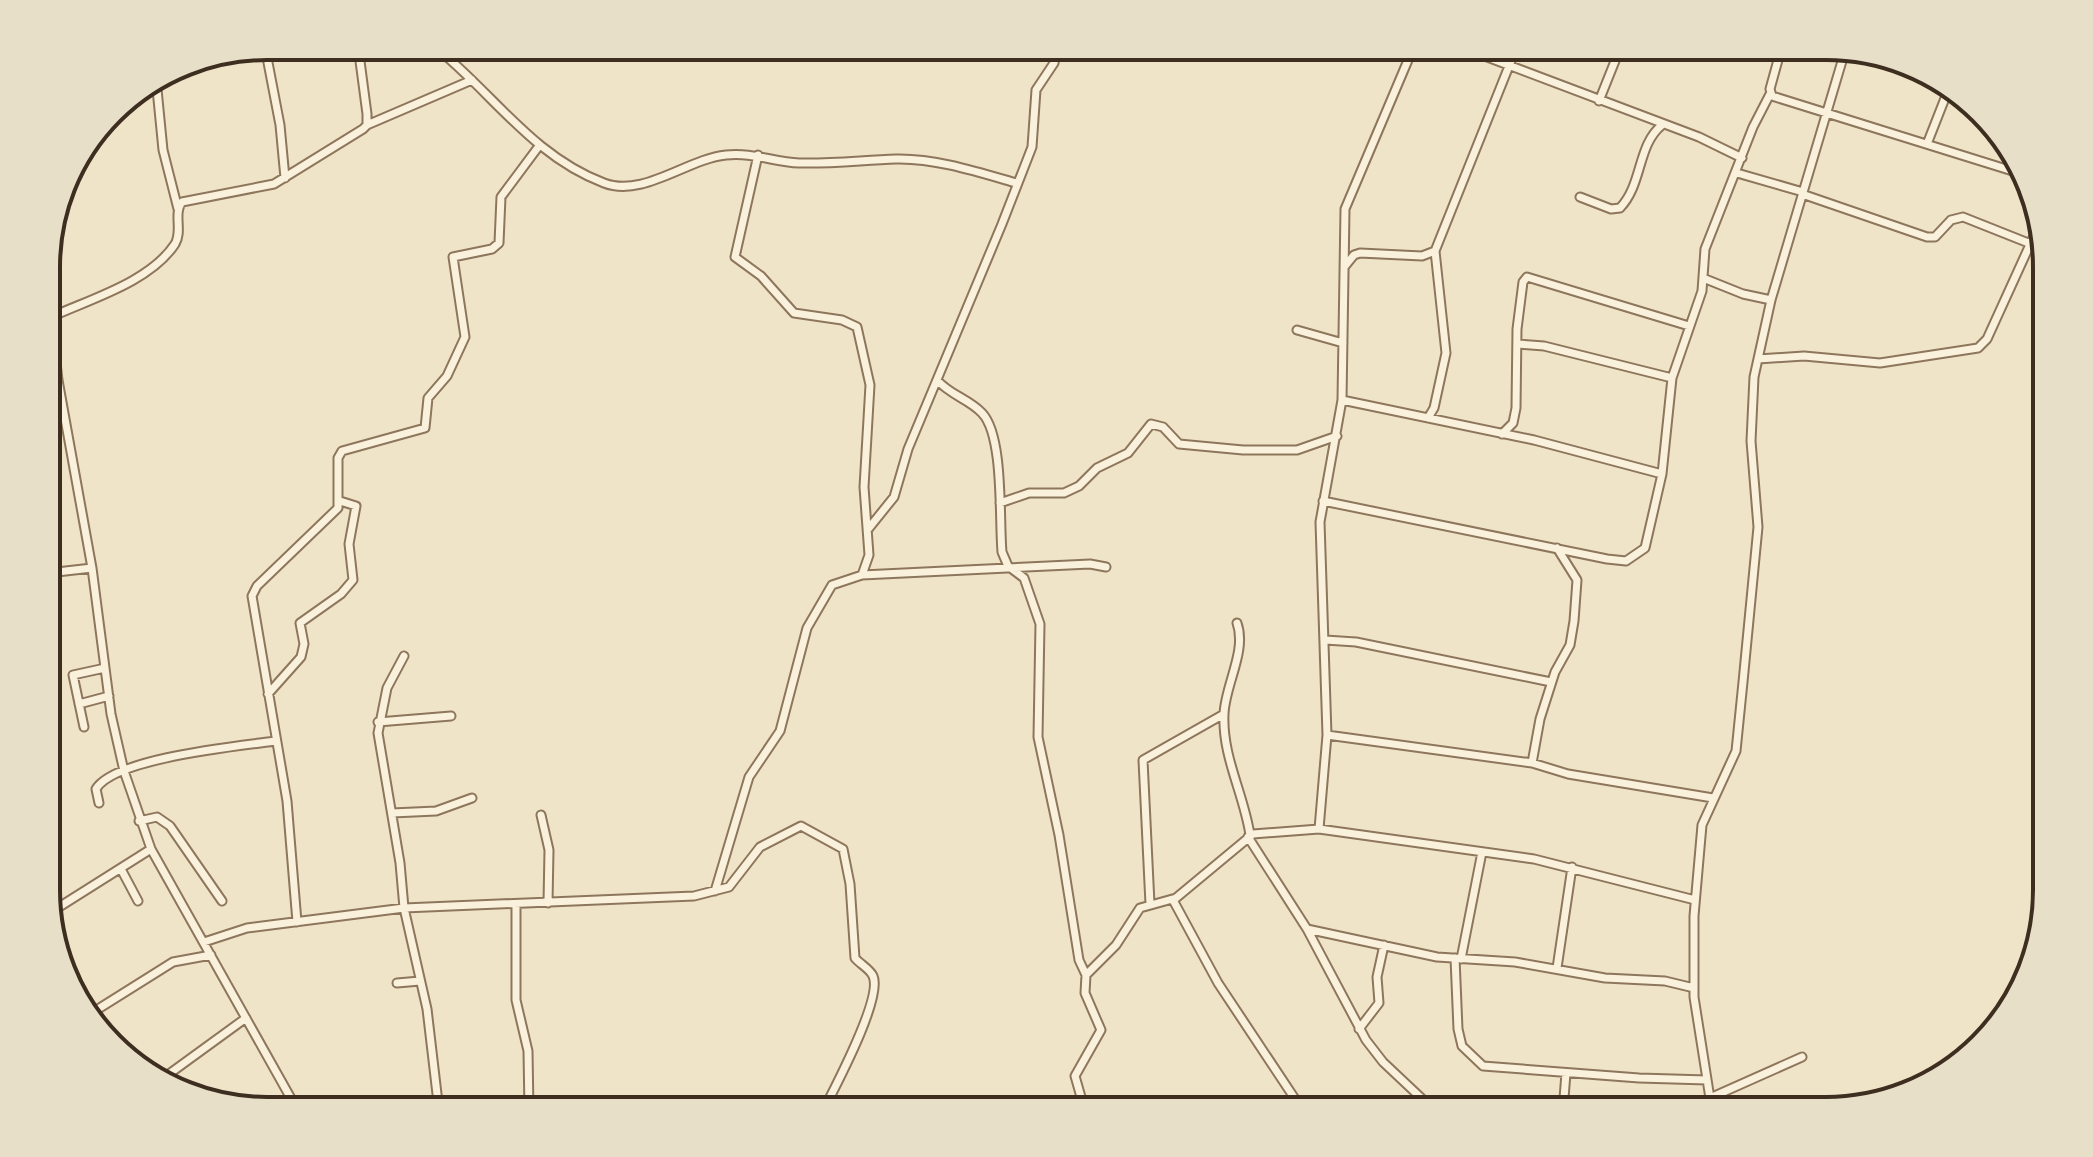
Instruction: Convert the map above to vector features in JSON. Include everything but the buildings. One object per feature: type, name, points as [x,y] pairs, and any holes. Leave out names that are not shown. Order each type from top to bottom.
[{"type":"street","points":[[268,60],[280,125],[285,178]]},
{"type":"street","points":[[360,60],[367,125]]},
{"type":"street","points":[[450,60],[539,146],[587,175],[619,187],[658,178],[702,160],[725,155],[758,155],[798,163],[898,159],[1016,183]]},
{"type":"street","points":[[869,528],[894,497],[908,449],[1032,147],[1036,90],[1055,60]]},
{"type":"street","points":[[1319,829],[1327,735],[1320,522],[1342,400],[1345,209],[1408,60]]},
{"type":"street","points":[[1496,60],[1742,158]]},
{"type":"street","points":[[1428,418],[1434,408],[1446,353],[1435,251],[1511,60]]},
{"type":"street","points":[[1599,101],[1615,60]]},
{"type":"street","points":[[1323,501],[1389,512],[1462,531],[1607,559],[1626,561],[1635,558],[1650,538],[1662,474],[1672,378],[1702,291],[1705,249],[1753,127],[1770,94],[1778,60]]},
{"type":"street","points":[[1710,1097],[1694,988],[1695,900],[1702,825],[1736,751],[1758,527],[1751,441],[1758,359],[1771,300],[1842,61]]},
{"type":"street","points":[[178,209],[185,200],[261,187],[285,178],[367,125],[472,80]]},
{"type":"street","points":[[60,313],[152,267],[174,244],[178,209],[163,150],[157,92]]},
{"type":"street","points":[[1770,94],[2007,169]]},
{"type":"street","points":[[1927,144],[1945,98]]},
{"type":"street","points":[[1580,197],[1611,209],[1620,208],[1640,175],[1652,134],[1662,125]]},
{"type":"street","points":[[297,922],[293,854],[252,596],[268,575],[333,516],[340,501],[338,458],[342,451],[425,428],[428,398],[447,376],[465,337],[453,257],[492,249],[499,243],[501,197],[539,146]]},
{"type":"street","points":[[758,155],[735,257],[761,276],[794,313],[842,320],[857,327],[870,385],[864,487],[869,528],[867,568],[862,575]]},
{"type":"street","points":[[1737,173],[1927,237],[1935,237],[1951,220],[1963,217],[2031,244],[1987,339],[1978,348],[1880,363],[1804,356],[1758,359]]},
{"type":"street","points":[[1344,268],[1354,255],[1360,253],[1422,256],[1435,251]]},
{"type":"street","points":[[1502,434],[1513,423],[1523,282],[1531,276],[1689,326]]},
{"type":"street","points":[[1703,278],[1743,294],[1771,300]]},
{"type":"street","points":[[1297,330],[1343,343]]},
{"type":"street","points":[[1518,344],[1544,346],[1672,378]]},
{"type":"street","points":[[937,380],[951,393],[976,407],[992,426],[1002,552],[1005,562],[1024,578],[1040,624],[1038,737],[1059,835],[1079,960],[1086,975],[1085,993],[1101,1030],[1075,1076],[1081,1097]]},
{"type":"street","points":[[1342,400],[1502,434],[1662,474]]},
{"type":"street","points":[[60,402],[92,568],[109,696],[124,771],[139,821],[151,849],[290,1097]]},
{"type":"street","points":[[1000,503],[1029,493],[1064,493],[1087,481],[1097,468],[1128,453],[1151,424],[1163,427],[1179,444],[1243,450],[1297,450],[1337,436]]},
{"type":"street","points":[[268,694],[304,650],[300,623],[332,601],[353,580],[349,544],[356,506],[340,501]]},
{"type":"street","points":[[1532,763],[1551,682],[1570,645],[1577,580],[1557,548]]},
{"type":"street","points":[[715,891],[749,777],[780,731],[807,628],[835,582],[862,575],[1090,564],[1106,567]]},
{"type":"street","points":[[60,572],[92,568]]},
{"type":"street","points":[[1237,623],[1237,657],[1224,714],[1226,751],[1249,836],[1307,929],[1359,1029],[1377,1056],[1420,1097]]},
{"type":"street","points":[[1325,640],[1356,642],[1551,682]]},
{"type":"street","points":[[404,656],[387,688],[378,722],[404,908],[432,1044],[438,1097]]},
{"type":"street","points":[[84,727],[73,674],[105,668]]},
{"type":"street","points":[[79,704],[109,696]]},
{"type":"street","points":[[1150,904],[1143,760],[1224,714]]},
{"type":"street","points":[[378,722],[451,716]]},
{"type":"street","points":[[1327,735],[1532,763],[1568,774],[1713,798]]},
{"type":"street","points":[[99,803],[98,785],[108,776],[186,753],[276,741]]},
{"type":"street","points":[[392,813],[436,811],[472,798]]},
{"type":"street","points":[[541,815],[549,850],[548,903]]},
{"type":"street","points":[[139,821],[157,817],[170,826],[222,901]]},
{"type":"street","points":[[204,942],[247,928],[404,908],[516,906],[715,891],[729,887],[760,847],[796,826],[831,840],[846,854],[855,958],[872,974],[874,982],[865,1026],[830,1097]]},
{"type":"street","points":[[1086,975],[1116,945],[1135,912],[1150,904],[1173,900],[1249,836],[1264,830],[1319,829],[1482,852],[1572,867],[1695,900]]},
{"type":"street","points":[[61,906],[151,849]]},
{"type":"street","points":[[1482,852],[1458,959],[1456,1019],[1462,1046],[1471,1057],[1483,1066],[1707,1080]]},
{"type":"street","points":[[1557,968],[1572,867]]},
{"type":"street","points":[[121,869],[138,901]]},
{"type":"street","points":[[1173,900],[1218,983],[1294,1097]]},
{"type":"street","points":[[516,906],[516,1000],[530,1069],[529,1097]]},
{"type":"street","points":[[1307,929],[1458,959],[1557,968],[1605,978],[1665,981],[1694,988]]},
{"type":"street","points":[[1359,1029],[1377,1008],[1377,977],[1384,945]]},
{"type":"street","points":[[98,1009],[173,962],[211,955]]},
{"type":"street","points":[[397,983],[420,981]]},
{"type":"street","points":[[171,1073],[246,1018]]},
{"type":"street","points":[[1712,1097],[1802,1057]]},
{"type":"street","points":[[1564,1097],[1566,1073]]}]
